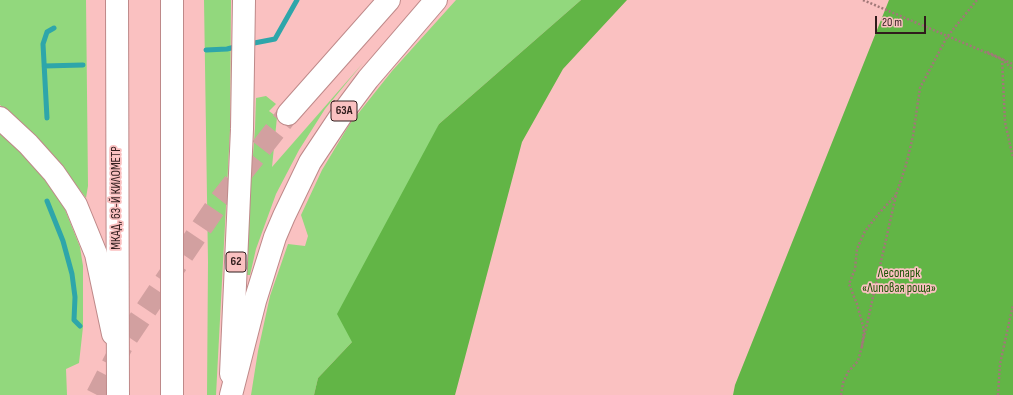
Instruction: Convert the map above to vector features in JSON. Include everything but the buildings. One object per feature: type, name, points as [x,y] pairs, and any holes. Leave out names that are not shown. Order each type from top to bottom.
[{"type":"main road","name":"МКАД, 63-Й КИЛОМЕТР","points":[[117,0],[118,395]]},
{"type":"main road","points":[[172,0],[172,395]]},
{"type":"main road","name":"62","points":[[231,395],[242,129],[244,0]]},
{"type":"main road","points":[[288,114],[389,0]]},
{"type":"main road","name":"63A","points":[[231,395],[255,301],[275,237],[300,180],[323,141],[368,79],[436,0]]},
{"type":"main road","points":[[0,118],[28,144],[54,173],[76,205],[96,254],[118,357]]},
{"type":"path","points":[[863,0],[1013,64]]},
{"type":"path","points":[[841,395],[843,383],[848,372],[858,361],[862,346],[896,195],[906,165],[913,136],[920,88],[947,37],[976,0]]},
{"type":"path","points":[[1002,59],[1013,70]]},
{"type":"path","points":[[1002,59],[1005,122],[1013,158]]},
{"type":"path","points":[[862,346],[864,330],[857,304],[849,284],[855,269],[857,249],[866,231],[880,212],[896,195]]},
{"type":"path","points":[[998,395],[1000,364],[1013,305]]},
{"type":"green space","points":[[0,0],[86,0],[88,186],[86,198],[58,161],[35,136],[0,105]]},
{"type":"green space","points":[[204,0],[231,0],[230,130],[216,395],[207,395],[208,262]]},
{"type":"green space","points":[[456,0],[581,0],[439,124],[352,342],[318,378],[314,395],[251,395],[258,351],[270,296],[288,244],[305,246],[308,236],[301,215],[322,170],[349,125],[392,71]]},
{"type":"green space","points":[[581,0],[627,0],[563,69],[522,142],[455,395],[314,395],[318,378],[352,342],[337,314],[439,124]]},
{"type":"green space","name":"Лесопарк «Липовая роща»","points":[[889,0],[1013,0],[1013,395],[733,395],[735,385]]},
{"type":"green space","points":[[363,63],[325,109],[299,150],[276,194],[256,249],[250,275],[244,275],[256,98],[266,96],[276,104],[269,111],[277,117],[272,167]]},
{"type":"green space","points":[[0,132],[43,175],[62,202],[80,247],[83,266],[83,327],[79,363],[66,369],[67,395],[0,395]]},
{"type":"waterway","points":[[249,44],[275,39],[297,0]]},
{"type":"waterway","points":[[47,118],[43,44],[47,32],[54,28]]},
{"type":"waterway","points":[[206,50],[227,49],[239,46]]},
{"type":"waterway","points":[[44,66],[83,65]]},
{"type":"waterway","points":[[47,201],[63,241],[72,274],[75,297],[74,320],[80,326]]},
{"type":"tunnel","points":[[97,395],[123,344],[170,274],[219,202],[288,114]]}]
